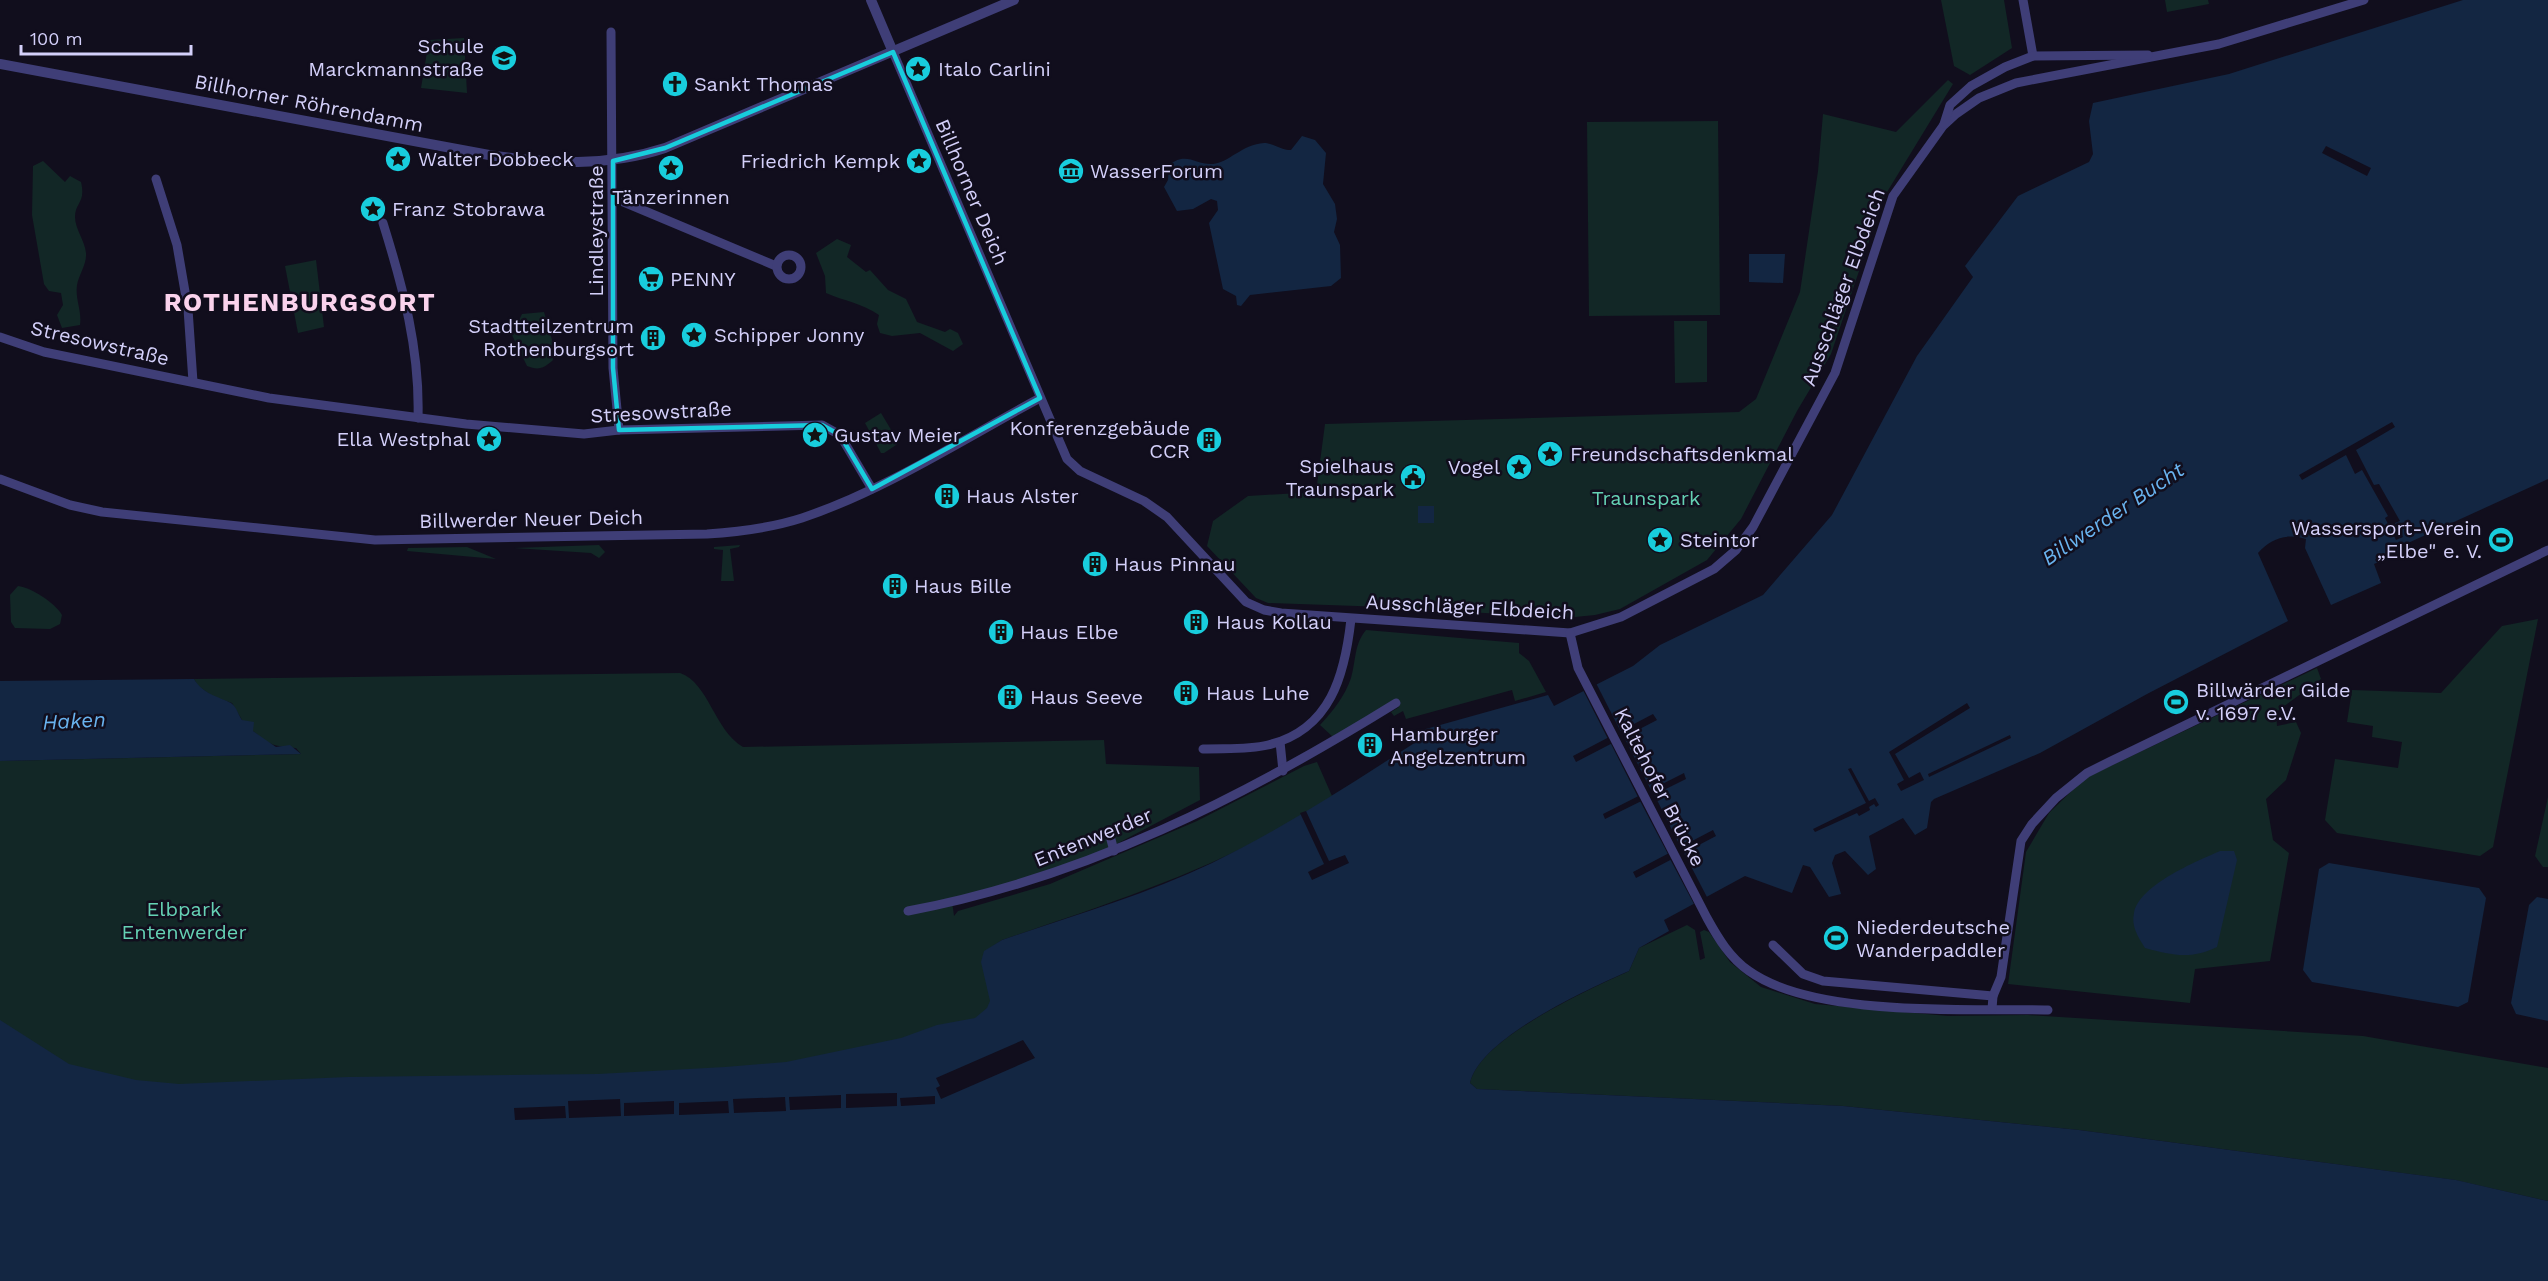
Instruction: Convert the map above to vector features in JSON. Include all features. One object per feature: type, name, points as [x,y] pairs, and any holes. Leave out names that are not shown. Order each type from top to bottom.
[{"type":"street","name":"Billhorner Deich","points":[[871,0],[1040,398]]},
{"type":"street","name":"Billhorner Röhrendamm","points":[[0,64],[489,155],[529,160],[613,161],[665,148],[1014,0]]},
{"type":"street","points":[[2023,0],[2033,56]]},
{"type":"street","name":"Ausschläger Elbdeich","points":[[1040,398],[1072,465],[1144,501],[1167,517],[1246,602],[1264,610],[1351,619],[1570,633],[1621,617],[1698,579],[1722,563],[1753,528],[1835,373],[1893,196],[1943,126],[1979,98],[2016,83],[2219,44],[2364,0]]},
{"type":"street","name":"Lindleystraße","points":[[611,32],[614,368],[619,430]]},
{"type":"street","points":[[1943,126],[1950,105],[1971,86],[2005,67],[2033,56],[2115,54],[2165,56]]},
{"type":"street","name":"Stresowstraße","points":[[156,179],[177,245],[188,309],[193,382]]},
{"type":"street","points":[[614,198],[776,266]]},
{"type":"street","points":[[383,223],[402,284],[412,332],[419,394],[418,418]]},
{"type":"street","name":"Stresowstraße","points":[[0,338],[44,352],[269,398],[418,418],[584,434],[619,430],[822,425],[840,435],[872,489]]},
{"type":"street","name":"Billwerder Neuer Deich","points":[[0,479],[70,505],[102,512],[375,540],[707,534],[740,531],[801,518],[872,489],[1040,398]]},
{"type":"street","points":[[1992,1008],[1993,996],[2001,977],[2021,841],[2043,811],[2074,783],[2111,761],[2548,550]]},
{"type":"street","points":[[1203,749],[1256,747],[1280,742],[1312,721],[1336,690],[1346,664],[1351,619]]},
{"type":"street","name":"Kaltehofer Brücke","points":[[1570,633],[1573,655],[1717,936],[1732,956],[1757,977],[1782,989],[1820,998],[1959,1011],[1992,1008],[2048,1010]]},
{"type":"street","name":"Entenwerder","points":[[908,911],[1014,887],[1114,851],[1200,813],[1283,771],[1395,703]]},
{"type":"street","points":[[1280,742],[1283,771]]},
{"type":"street","points":[[1109,832],[1114,851]]},
{"type":"street","points":[[1773,945],[1803,974],[1822,981],[1993,996]]},
{"type":"highlighted area","points":[[893,52],[1040,398],[872,489],[840,435],[822,425],[619,430],[613,368],[613,161],[665,148]]},
{"type":"green space","points":[[1941,0],[2004,0],[2012,48],[1970,75],[1954,66]]},
{"type":"green space","points":[[2165,0],[2208,0],[2209,4],[2167,12]]},
{"type":"green space","points":[[464,38],[467,93],[421,88],[429,40]]},
{"type":"green space","name":"Traunspark","points":[[1948,80],[1953,84],[1884,197],[1831,354],[1797,411],[1741,519],[1707,560],[1620,609],[1595,615],[1565,618],[1386,607],[1268,603],[1256,598],[1207,546],[1213,521],[1248,496],[1316,492],[1325,424],[1739,412],[1756,399],[1800,292],[1818,171],[1823,114],[1896,132]]},
{"type":"green space","points":[[1718,121],[1720,315],[1589,316],[1587,122]]},
{"type":"green space","points":[[43,161],[65,182],[70,176],[81,182],[82,194],[75,217],[86,253],[77,285],[80,325],[62,328],[57,315],[63,305],[61,293],[49,291],[44,284],[32,215],[33,166]]},
{"type":"green space","points":[[837,239],[851,245],[847,257],[866,272],[870,270],[888,290],[906,299],[917,322],[945,332],[950,329],[958,333],[963,344],[953,351],[920,333],[892,336],[880,333],[877,324],[879,315],[860,305],[826,293],[825,276],[816,253]]},
{"type":"green space","points":[[316,260],[324,327],[298,333],[285,266]]},
{"type":"green space","points":[[544,312],[552,340],[553,360],[544,367],[535,368],[527,366],[512,335],[522,314]]},
{"type":"green space","points":[[1674,321],[1707,321],[1707,382],[1675,383]]},
{"type":"green space","points":[[881,413],[899,443],[884,453],[881,453],[865,423]]},
{"type":"green space","points":[[599,545],[605,552],[599,558],[591,553],[514,548]]},
{"type":"green space","points":[[740,545],[730,549],[734,581],[721,581],[723,550],[714,549],[714,547]]},
{"type":"green space","points":[[467,547],[496,559],[407,551],[408,548]]},
{"type":"green space","points":[[18,586],[36,593],[54,605],[62,615],[60,624],[50,629],[15,628],[11,622],[10,595]]},
{"type":"green space","points":[[2538,619],[2493,847],[2480,856],[2337,833],[2325,820],[2335,759],[2398,768],[2402,742],[2372,737],[2373,726],[2347,722],[2352,690],[2441,693],[2502,626]]},
{"type":"green space","points":[[1366,630],[1519,643],[1519,653],[1529,661],[1546,692],[1515,701],[1512,690],[1406,719],[1403,711],[1394,716],[1391,712],[1399,707],[1394,700],[1333,737],[1320,725],[1334,709],[1345,691],[1351,678],[1357,647]]},
{"type":"green space","points":[[2317,668],[2321,679],[2276,712],[2277,726],[2296,722],[2301,733],[2286,780],[2266,799],[2273,840],[2289,853],[2270,961],[2195,969],[2190,1003],[2008,984],[2026,852],[2049,813],[2085,778]]},
{"type":"green space","name":"Elbpark Entenwerder","points":[[680,673],[690,678],[698,686],[725,730],[743,747],[1104,740],[1106,764],[1199,767],[1200,800],[1105,850],[1042,875],[952,901],[954,916],[958,911],[1050,884],[1197,821],[1304,766],[1317,762],[1332,796],[1294,820],[1213,862],[1130,895],[1002,940],[984,952],[1002,1013],[797,1068],[128,1091],[0,1035],[0,761],[301,754],[296,748],[277,746],[264,739],[253,731],[253,727],[242,720],[232,703],[214,697],[198,686],[194,679]]},
{"type":"green space","points":[[2548,797],[2548,867],[2543,867],[2535,856]]},
{"type":"green space","points":[[1687,925],[1695,930],[1700,960],[1705,958],[1700,932],[1704,930],[1709,932],[1730,962],[1761,987],[1815,1004],[1948,1016],[2028,1015],[2363,1036],[2548,1068],[2548,1201],[2455,1180],[2079,1130],[1843,1106],[1477,1089],[1470,1083],[1478,1066],[1493,1049],[1514,1033],[1563,1003],[1629,971],[1639,948]]},
{"type":"water","name":"Billwerder Bucht","points":[[2463,0],[2548,0],[2548,479],[2408,543],[2410,548],[2374,564],[2381,583],[2331,605],[2305,548],[2306,539],[2286,537],[2274,540],[2258,553],[2288,621],[2147,694],[2040,753],[1934,799],[1931,802],[1927,828],[1915,835],[1903,818],[1869,836],[1876,869],[1868,875],[1845,851],[1835,855],[1832,863],[1841,894],[1829,897],[1810,867],[1803,865],[1792,893],[1745,876],[1664,920],[1669,931],[1639,948],[1629,971],[1563,1002],[1514,1033],[1493,1049],[1478,1066],[1470,1083],[1477,1089],[1843,1106],[2079,1130],[2456,1180],[2548,1201],[2548,1281],[0,1281],[0,1020],[69,1064],[136,1080],[179,1084],[348,1077],[598,1074],[725,1067],[786,1062],[901,1038],[937,1025],[975,1018],[987,1008],[990,1001],[981,962],[984,951],[1002,940],[1135,895],[1187,875],[1239,850],[1291,821],[1416,742],[1415,732],[1548,695],[1554,706],[1633,666],[1660,645],[1763,595],[1832,515],[1917,356],[1973,277],[1965,266],[2018,196],[2089,162],[2093,154],[2089,121],[2093,103],[2229,74]],"holes":[[[1653,714],[1657,720],[1576,762],[1573,756]],[[1684,773],[1686,779],[1605,819],[1603,814]],[[1713,830],[1716,836],[1636,878],[1633,872]]]},
{"type":"water","points":[[1302,136],[1315,140],[1326,153],[1323,184],[1335,204],[1337,219],[1334,232],[1340,245],[1341,278],[1331,286],[1250,295],[1241,306],[1237,305],[1236,296],[1223,289],[1209,223],[1218,210],[1217,201],[1211,199],[1193,209],[1177,211],[1164,187],[1168,180],[1169,165],[1181,159],[1207,164],[1219,163],[1249,147],[1264,143],[1291,150]]},
{"type":"water","points":[[1749,254],[1785,254],[1783,283],[1749,282]]},
{"type":"water","points":[[1418,506],[1434,506],[1434,523],[1418,523]]},
{"type":"water","name":"Haken","points":[[194,679],[206,691],[231,703],[242,720],[254,722],[253,731],[276,747],[290,745],[301,754],[0,761],[0,681]]},
{"type":"water","points":[[2220,851],[2234,851],[2237,860],[2217,947],[2189,955],[2164,953],[2145,948],[2133,922],[2138,903],[2146,893],[2170,875]]},
{"type":"water","points":[[2329,863],[2479,888],[2486,898],[2468,1002],[2458,1007],[2312,982],[2303,970],[2319,869]]},
{"type":"water","points":[[2537,897],[2548,899],[2548,1021],[2516,1014],[2511,1003],[2529,905]]},
{"type":"pier","points":[[2326,146],[2371,168],[2367,176],[2322,153]]},
{"type":"pier","points":[[2392,422],[2395,427],[2356,450],[2374,485],[2379,484],[2400,521],[2395,523],[2403,537],[2396,540],[2385,518],[2388,516],[2362,470],[2355,474],[2346,455],[2302,480],[2299,475]]},
{"type":"pier","points":[[1596,683],[1622,734],[1609,741],[1583,690]]},
{"type":"pier","points":[[1967,703],[1970,708],[1895,754],[1909,778],[1920,772],[1924,780],[1901,791],[1897,784],[1904,780],[1889,752]]},
{"type":"pier","points":[[1623,735],[1652,792],[1639,799],[1610,742]]},
{"type":"pier","points":[[2010,735],[2011,738],[1929,777],[1928,774]]},
{"type":"pier","points":[[1851,768],[1869,801],[1875,798],[1879,805],[1876,807],[1874,804],[1869,807],[1870,810],[1859,816],[1857,813],[1815,832],[1813,829],[1866,803],[1848,769]]},
{"type":"pier","points":[[1653,792],[1682,850],[1669,856],[1639,799]]},
{"type":"pier","points":[[1306,811],[1329,861],[1345,855],[1349,863],[1312,880],[1308,872],[1324,864],[1300,813]]},
{"type":"pier","points":[[1683,851],[1708,899],[1695,906],[1669,857]]},
{"type":"pier","points":[[1023,1040],[1035,1058],[941,1099],[936,1088],[940,1086],[936,1078]]},
{"type":"pier","points":[[897,1093],[897,1106],[846,1108],[846,1094]]},
{"type":"pier","points":[[841,1095],[841,1108],[790,1110],[789,1097]]},
{"type":"pier","points":[[935,1096],[935,1104],[901,1106],[900,1098]]},
{"type":"pier","points":[[785,1097],[786,1111],[734,1113],[733,1099]]},
{"type":"pier","points":[[620,1099],[621,1116],[569,1118],[568,1101]]},
{"type":"pier","points":[[674,1101],[674,1114],[624,1116],[624,1103]]},
{"type":"pier","points":[[728,1101],[729,1113],[679,1115],[679,1103]]},
{"type":"pier","points":[[565,1106],[566,1118],[515,1120],[514,1108]]},
{"type":"place","name":"Schule Marckmannstraße","points":[[504,58]]},
{"type":"place","name":"Italo Carlini","points":[[918,69]]},
{"type":"place","name":"Sankt Thomas","points":[[675,84]]},
{"type":"place","name":"Walter Dobbeck","points":[[398,159]]},
{"type":"place","name":"Friedrich Kempk","points":[[919,161]]},
{"type":"place","name":"Tänzerinnen","points":[[671,168]]},
{"type":"place","name":"WasserForum","points":[[1071,171]]},
{"type":"place","name":"Franz Stobrawa","points":[[373,209]]},
{"type":"place","name":"PENNY","points":[[651,279]]},
{"type":"place","name":"Schipper Jonny","points":[[694,335]]},
{"type":"place","name":"Stadtteilzentrum Rothenburgsort","points":[[653,338]]},
{"type":"place","name":"Gustav Meier","points":[[815,435]]},
{"type":"place","name":"Ella Westphal","points":[[489,439]]},
{"type":"place","name":"Konferenzgebäude CCR","points":[[1209,440]]},
{"type":"place","name":"Freundschaftsdenkmal","points":[[1550,454]]},
{"type":"place","name":"Vogel","points":[[1519,467]]},
{"type":"place","name":"Spielhaus Traunspark","points":[[1413,477]]},
{"type":"place","name":"Haus Alster","points":[[947,496]]},
{"type":"place","name":"Steintor","points":[[1660,540]]},
{"type":"place","name":"Wassersport-Verein „Elbe\" e. V.","points":[[2501,540]]},
{"type":"place","name":"Haus Pinnau","points":[[1095,564]]},
{"type":"place","name":"Haus Bille","points":[[895,586]]},
{"type":"place","name":"Haus Kollau","points":[[1196,622]]},
{"type":"place","name":"Haus Elbe","points":[[1001,632]]},
{"type":"place","name":"Haus Luhe","points":[[1186,693]]},
{"type":"place","name":"Haus Seeve","points":[[1010,697]]},
{"type":"place","name":"Billwärder Gilde v. 1697 e.V.","points":[[2176,702]]},
{"type":"place","name":"Hamburger Angelzentrum","points":[[1370,745]]},
{"type":"place","name":"Niederdeutsche Wanderpaddler","points":[[1836,938]]},
{"type":"district","name":"ROTHENBURGSORT","points":[[300,302]]}]
